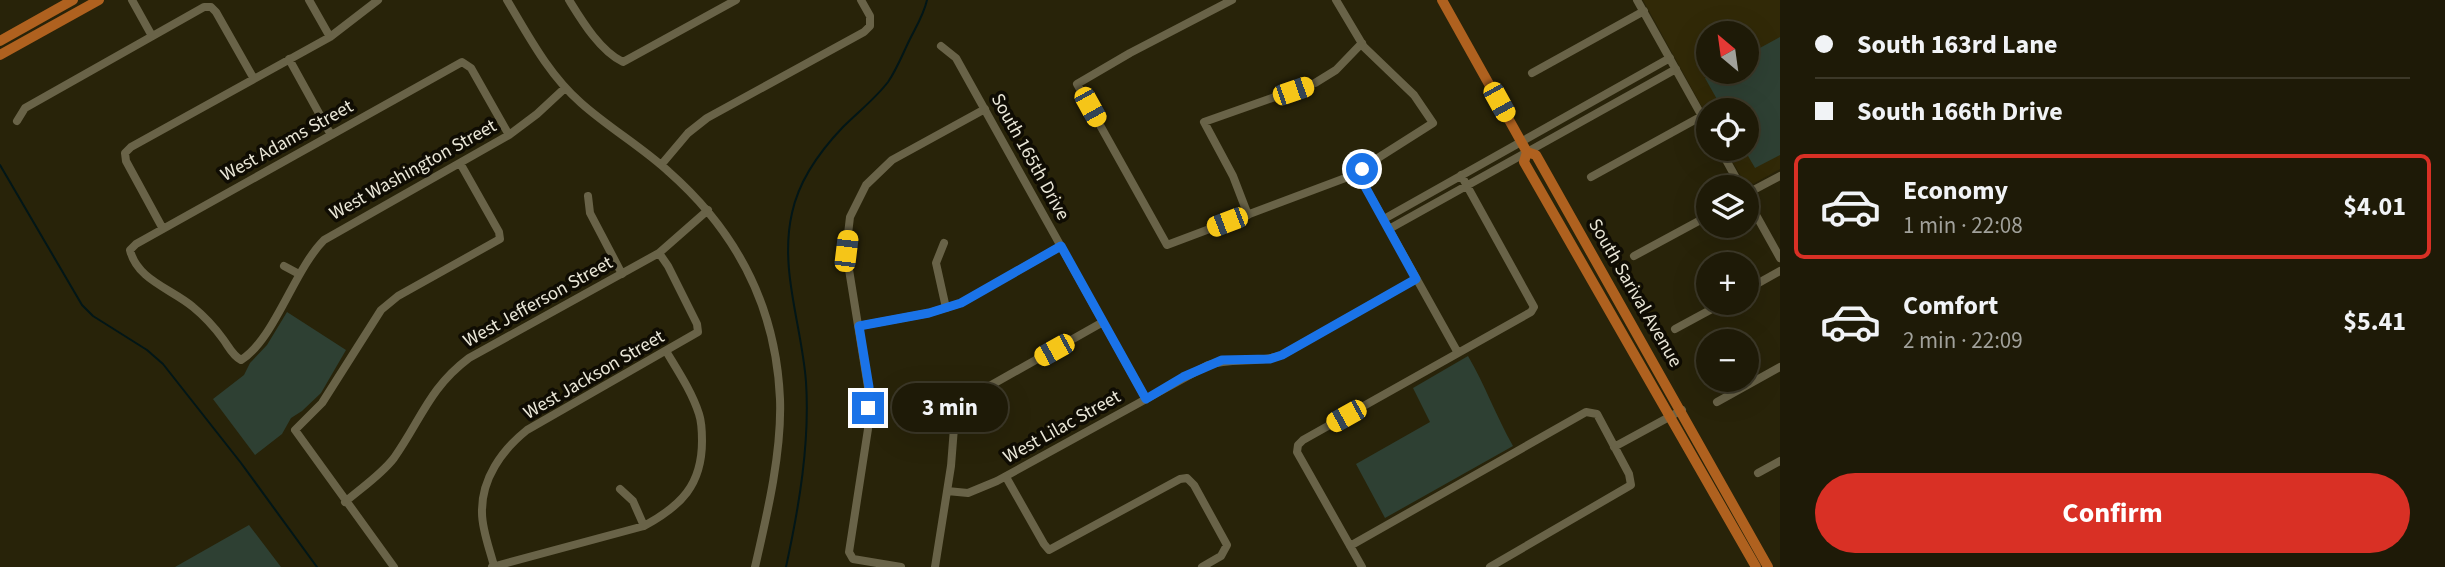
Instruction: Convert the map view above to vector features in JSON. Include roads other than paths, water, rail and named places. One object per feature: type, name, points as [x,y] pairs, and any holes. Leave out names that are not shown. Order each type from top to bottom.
[{"type":"main road","points":[[0,41],[73,0]]},
{"type":"main road","points":[[0,55],[99,0]]},
{"type":"main road","name":"South Sarival Avenue","points":[[1443,0],[1527,152],[1536,155],[1768,567]]},
{"type":"main road","name":"South Sarival Avenue","points":[[1527,152],[1524,162],[1756,567]]},
{"type":"street","points":[[132,0],[152,36]]},
{"type":"street","points":[[310,0],[330,37]]},
{"type":"street","points":[[163,229],[126,161],[125,153],[131,147],[330,37],[378,0]]},
{"type":"street","points":[[508,0],[532,43],[565,88],[661,165],[708,210],[726,232],[754,284],[766,318],[780,400],[777,445],[755,567]]},
{"type":"street","points":[[569,0],[581,19],[613,57],[622,62],[736,0]]},
{"type":"street","points":[[661,165],[688,133],[707,118],[864,32],[870,26],[870,16],[861,0]]},
{"type":"street","points":[[1232,0],[1077,84],[1167,245],[1357,172],[1433,123],[1414,95],[1362,43],[1336,0]]},
{"type":"street","points":[[1637,0],[1696,105]]},
{"type":"street","points":[[17,121],[25,108],[204,7],[211,7],[254,79]]},
{"type":"street","points":[[1532,73],[1644,11]]},
{"type":"street","points":[[1248,215],[1233,176],[1204,122],[1315,83],[1336,70],[1362,43]]},
{"type":"street","name":"South 165th Drive","points":[[941,46],[956,58],[1146,399]]},
{"type":"street","points":[[1384,219],[1670,58]]},
{"type":"street","points":[[289,59],[331,135]]},
{"type":"street","name":"West Adams Street","points":[[241,359],[233,355],[223,338],[193,307],[141,272],[132,261],[130,250],[462,62],[471,68],[509,135]]},
{"type":"street","points":[[1389,229],[1676,69]]},
{"type":"street","name":"West Washington Street","points":[[241,359],[248,355],[265,335],[313,251],[332,233],[509,135],[565,88]]},
{"type":"street","points":[[901,567],[853,559],[849,552],[868,429],[869,387],[846,251],[850,218],[866,185],[892,160],[985,109]]},
{"type":"street","points":[[1591,177],[1696,119]]},
{"type":"street","points":[[394,567],[295,430],[322,403],[381,310],[398,296],[500,239],[499,232],[460,163]]},
{"type":"street","points":[[1357,172],[1458,353]]},
{"type":"street","points":[[1362,567],[1297,452],[1298,445],[1531,312],[1534,307],[1461,175]]},
{"type":"street","points":[[1759,188],[1780,176]]},
{"type":"street","points":[[588,197],[590,213],[622,274]]},
{"type":"street","name":"West Jefferson Street","points":[[345,502],[385,469],[436,388],[455,369],[469,358],[659,253],[708,210]]},
{"type":"street","points":[[1759,220],[1780,258]]},
{"type":"street","points":[[1634,256],[1696,222]]},
{"type":"street","points":[[944,243],[936,263],[946,308]]},
{"type":"street","points":[[859,326],[961,303],[1061,246]]},
{"type":"street","name":"West Jackson Street","points":[[493,567],[481,514],[483,498],[491,470],[511,443],[527,430],[698,332],[691,312],[659,253]]},
{"type":"street","points":[[284,266],[299,274]]},
{"type":"street","points":[[1759,283],[1780,271]]},
{"type":"street","name":"West Lilac Street","points":[[947,491],[968,493],[1006,477],[1183,377],[1222,360],[1270,359],[1282,355],[1416,279]]},
{"type":"street","points":[[1675,329],[1701,315]]},
{"type":"street","points":[[935,567],[955,415],[963,401],[1103,322]]},
{"type":"street","points":[[493,567],[644,526],[666,514],[686,496],[700,465],[702,421],[666,351]]},
{"type":"street","points":[[1717,402],[1780,367]]},
{"type":"street","points":[[1614,447],[1682,410]]},
{"type":"street","points":[[1350,546],[1586,412],[1597,414],[1629,474],[1631,485],[1490,567]]},
{"type":"street","points":[[1758,474],[1780,461]]},
{"type":"street","points":[[1006,477],[1049,551],[1187,478],[1194,485],[1227,545],[1221,556],[1202,567]]},
{"type":"street","points":[[620,489],[633,501],[644,526]]},
{"type":"waterway","points":[[786,567],[802,475],[807,405],[804,361],[788,255],[792,213],[805,178],[819,156],[834,136],[888,82],[920,20],[927,0]]},
{"type":"waterway","points":[[0,165],[82,305],[93,316],[147,350],[163,364],[241,463],[317,567]]}]
